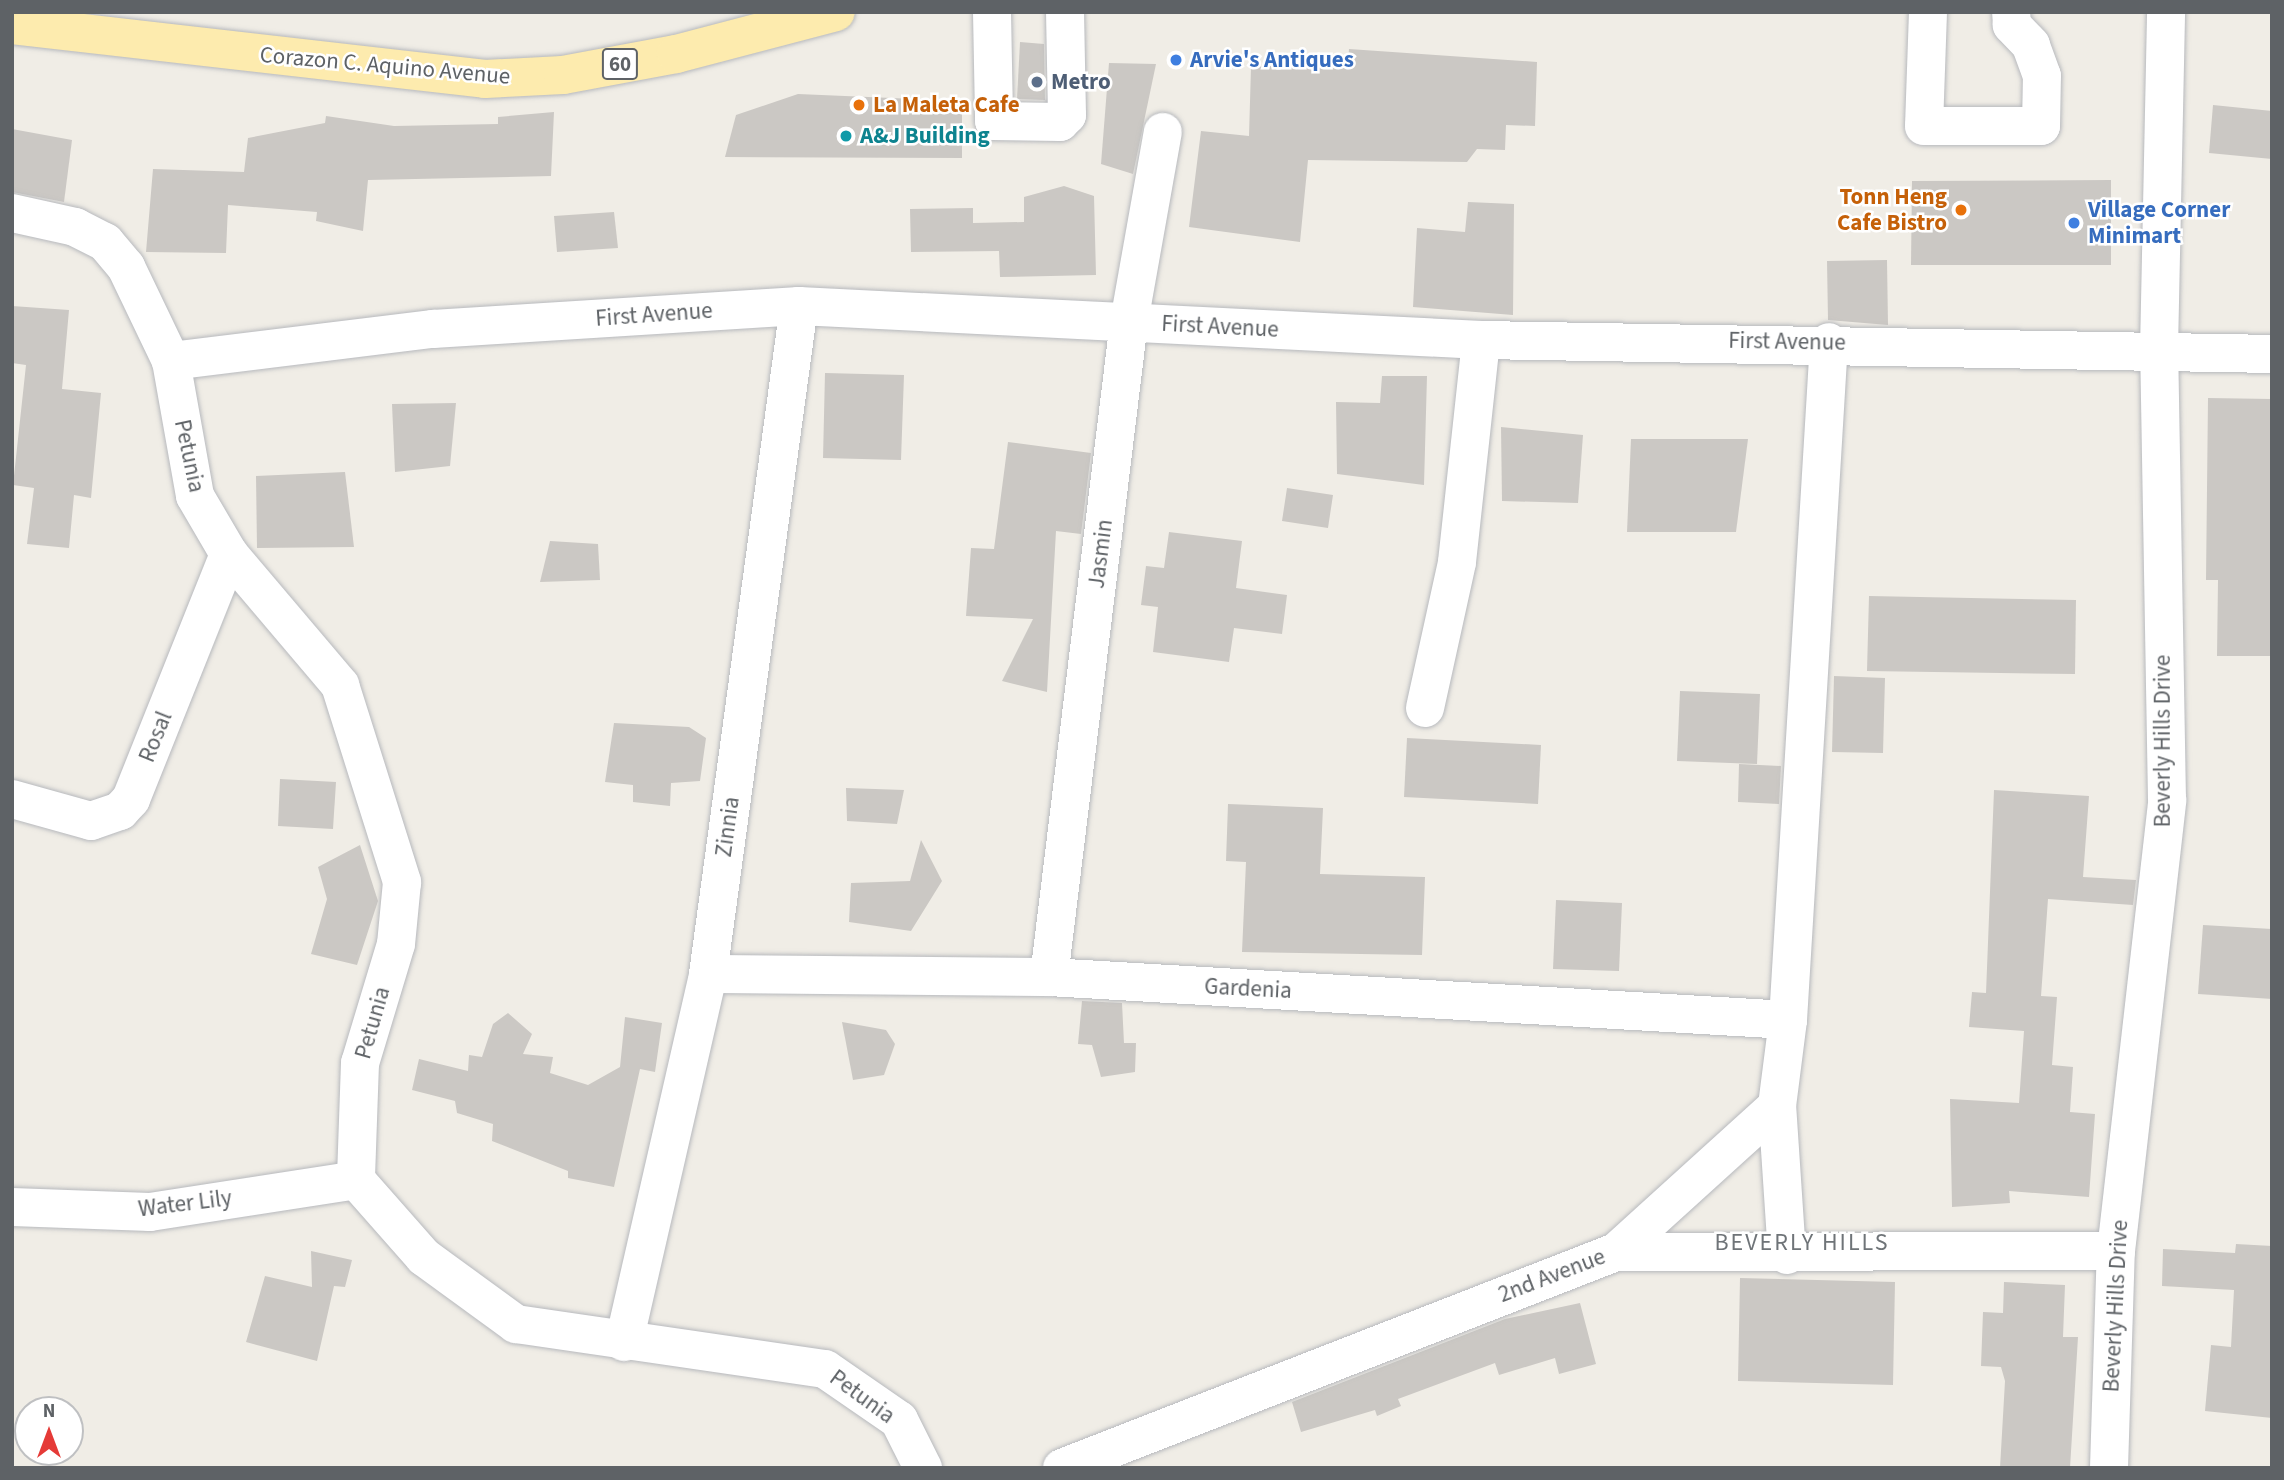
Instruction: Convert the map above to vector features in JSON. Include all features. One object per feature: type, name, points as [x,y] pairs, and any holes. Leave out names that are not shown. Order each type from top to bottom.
[{"type":"main road","name":"Corazon C. Aquino Avenue","points":[[12,24],[485,79],[563,75],[676,54],[834,12]]},
{"type":"street","points":[[992,12],[994,121],[1060,122],[1067,115],[1065,12]]},
{"type":"street","points":[[1928,12],[1924,126],[2041,127],[2042,76],[2031,44],[2012,25],[2011,12]]},
{"type":"street","name":"Beverly Hills Drive","points":[[2109,1468],[2116,1251],[2167,800],[2159,350],[2166,12]]},
{"type":"street","name":"Jasmin","points":[[1049,978],[1129,322],[1163,132]]},
{"type":"street","name":"Petunia","points":[[12,213],[75,227],[105,242],[126,267],[172,361],[195,496],[229,554],[340,685],[402,882],[396,944],[360,1063],[356,1180],[424,1257],[516,1324],[624,1342],[825,1369],[899,1420],[923,1468]]},
{"type":"street","name":"First Avenue","points":[[172,361],[433,329],[799,306],[1481,340],[1829,342],[2272,354]]},
{"type":"street","name":"Zinnia","points":[[624,1342],[708,974],[799,306]]},
{"type":"street","points":[[1425,708],[1457,562],[1481,340]]},
{"type":"street","points":[[1787,1255],[1777,1106],[1788,1020],[1829,342]]},
{"type":"street","name":"Rosal","points":[[12,799],[91,821],[120,811],[131,799],[229,554]]},
{"type":"street","name":"Gardenia","points":[[708,974],[1049,978],[1788,1020]]},
{"type":"street","points":[[1616,1252],[1777,1106]]},
{"type":"street","name":"Water Lily","points":[[12,1207],[150,1212],[356,1180]]},
{"type":"street","name":"2nd Avenue","points":[[1062,1468],[1616,1252],[1787,1255],[2116,1251]]},
{"type":"building","points":[[1020,42],[1044,44],[1045,100],[1017,99]]},
{"type":"building","points":[[1349,49],[1537,62],[1535,126],[1506,125],[1505,150],[1477,149],[1467,162],[1308,160],[1300,242],[1189,227],[1201,131],[1249,136],[1251,67],[1348,62]]},
{"type":"building","points":[[1109,63],[1156,64],[1133,174],[1101,164]]},
{"type":"building","name":"A&J Building","points":[[798,94],[962,101],[962,158],[725,157],[736,115]]},
{"type":"building","points":[[2213,105],[2272,111],[2272,159],[2209,153]]},
{"type":"building","points":[[554,112],[551,176],[368,180],[363,231],[316,221],[317,212],[228,205],[226,253],[146,252],[153,169],[244,172],[248,138],[325,123],[326,116],[394,126],[498,124],[498,117]]},
{"type":"building","points":[[12,129],[72,140],[64,202],[12,192]]},
{"type":"building","points":[[2111,180],[2111,265],[1911,265],[1912,181]]},
{"type":"building","points":[[1064,186],[1094,196],[1096,275],[1000,277],[999,251],[911,252],[910,209],[973,208],[973,223],[1024,222],[1024,197]]},
{"type":"building","points":[[1468,202],[1514,204],[1513,315],[1413,307],[1417,228],[1465,232]]},
{"type":"building","points":[[614,212],[618,248],[557,252],[554,216]]},
{"type":"building","points":[[1887,260],[1888,325],[1828,320],[1827,261]]},
{"type":"building","points":[[12,306],[69,310],[62,389],[101,393],[91,498],[74,495],[69,548],[27,544],[34,488],[13,485],[26,365],[12,363]]},
{"type":"building","points":[[825,373],[904,375],[901,460],[823,458]]},
{"type":"building","points":[[1382,376],[1427,376],[1424,485],[1337,474],[1336,402],[1380,403]]},
{"type":"building","points":[[2208,398],[2272,399],[2272,656],[2217,656],[2218,580],[2206,580]]},
{"type":"building","points":[[456,403],[450,466],[395,472],[392,404]]},
{"type":"building","points":[[1501,427],[1583,435],[1578,503],[1502,501]]},
{"type":"building","points":[[1631,439],[1748,439],[1736,532],[1627,532]]},
{"type":"building","points":[[1008,442],[1091,453],[1081,534],[1056,531],[1047,692],[1002,681],[1033,619],[966,616],[971,548],[994,549]]},
{"type":"building","points":[[345,472],[354,547],[257,548],[256,476]]},
{"type":"building","points":[[1287,488],[1333,495],[1328,528],[1282,521]]},
{"type":"building","points":[[1169,532],[1242,541],[1236,588],[1287,595],[1282,634],[1234,628],[1229,662],[1153,652],[1158,607],[1141,605],[1146,566],[1164,568]]},
{"type":"building","points":[[550,541],[598,544],[600,580],[540,582]]},
{"type":"building","points":[[1869,596],[2076,600],[2075,674],[1867,671]]},
{"type":"building","points":[[1834,676],[1885,678],[1883,753],[1832,752]]},
{"type":"building","points":[[1680,691],[1760,694],[1757,764],[1677,761]]},
{"type":"building","points":[[614,723],[689,727],[706,738],[700,781],[671,783],[670,806],[633,802],[633,785],[605,782]]},
{"type":"building","points":[[1407,738],[1541,745],[1538,804],[1404,797]]},
{"type":"building","points":[[1739,764],[1781,766],[1779,804],[1738,802]]},
{"type":"building","points":[[280,779],[336,782],[333,829],[278,826]]},
{"type":"building","points":[[846,788],[904,790],[897,824],[847,821]]},
{"type":"building","points":[[1994,790],[2089,796],[2083,877],[2136,880],[2133,905],[2048,899],[2041,996],[2057,997],[2052,1065],[2073,1067],[2070,1112],[2095,1114],[2089,1197],[2009,1191],[2010,1203],[1952,1207],[1950,1099],[2019,1103],[2024,1031],[1969,1027],[1972,992],[1986,993]]},
{"type":"building","points":[[1228,804],[1323,808],[1320,874],[1425,877],[1422,955],[1242,952],[1246,862],[1226,861]]},
{"type":"building","points":[[921,840],[942,881],[911,931],[849,922],[851,883],[910,881]]},
{"type":"building","points":[[360,845],[378,901],[357,965],[311,954],[327,899],[318,867]]},
{"type":"building","points":[[1556,900],[1622,903],[1619,971],[1553,969]]},
{"type":"building","points":[[2203,925],[2272,929],[2272,999],[2198,994]]},
{"type":"building","points":[[1082,1001],[1122,1003],[1124,1043],[1136,1043],[1135,1072],[1101,1077],[1092,1045],[1078,1044]]},
{"type":"building","points":[[508,1013],[532,1034],[523,1054],[553,1057],[550,1073],[588,1085],[620,1067],[625,1017],[662,1023],[655,1072],[640,1069],[614,1187],[568,1178],[568,1171],[492,1141],[493,1124],[457,1113],[455,1101],[412,1090],[419,1059],[468,1071],[469,1055],[482,1057],[493,1024]]},
{"type":"building","points":[[842,1022],[886,1030],[895,1044],[884,1075],[853,1080]]},
{"type":"building","points":[[2236,1244],[2272,1246],[2272,1418],[2205,1411],[2211,1345],[2231,1347],[2234,1290],[2162,1286],[2163,1249],[2235,1253]]},
{"type":"building","points":[[311,1251],[352,1260],[345,1287],[334,1286],[317,1361],[246,1342],[265,1276],[312,1287]]},
{"type":"building","points":[[1740,1278],[1895,1282],[1893,1385],[1738,1381]]},
{"type":"building","points":[[2004,1282],[2065,1285],[2063,1337],[2078,1337],[2070,1468],[2000,1468],[2005,1381],[2001,1367],[1981,1366],[1983,1312],[2003,1313]]},
{"type":"building","points":[[1580,1303],[1596,1364],[1559,1374],[1555,1358],[1499,1375],[1495,1363],[1398,1399],[1401,1406],[1377,1416],[1375,1410],[1301,1432],[1292,1402],[1505,1319]]},
{"type":"place","name":"Arvie's Antiques","points":[[1176,60]]},
{"type":"place","name":"Metro","points":[[1037,82]]},
{"type":"place","name":"La Maleta Cafe","points":[[859,105]]},
{"type":"place","name":"A&J Building","points":[[846,136]]},
{"type":"place","name":"Tonn Heng Cafe Bistro","points":[[1961,210]]},
{"type":"place","name":"Village Corner Minimart","points":[[2074,223]]},
{"type":"district","name":"BEVERLY HILLS","points":[[1802,1243]]}]
